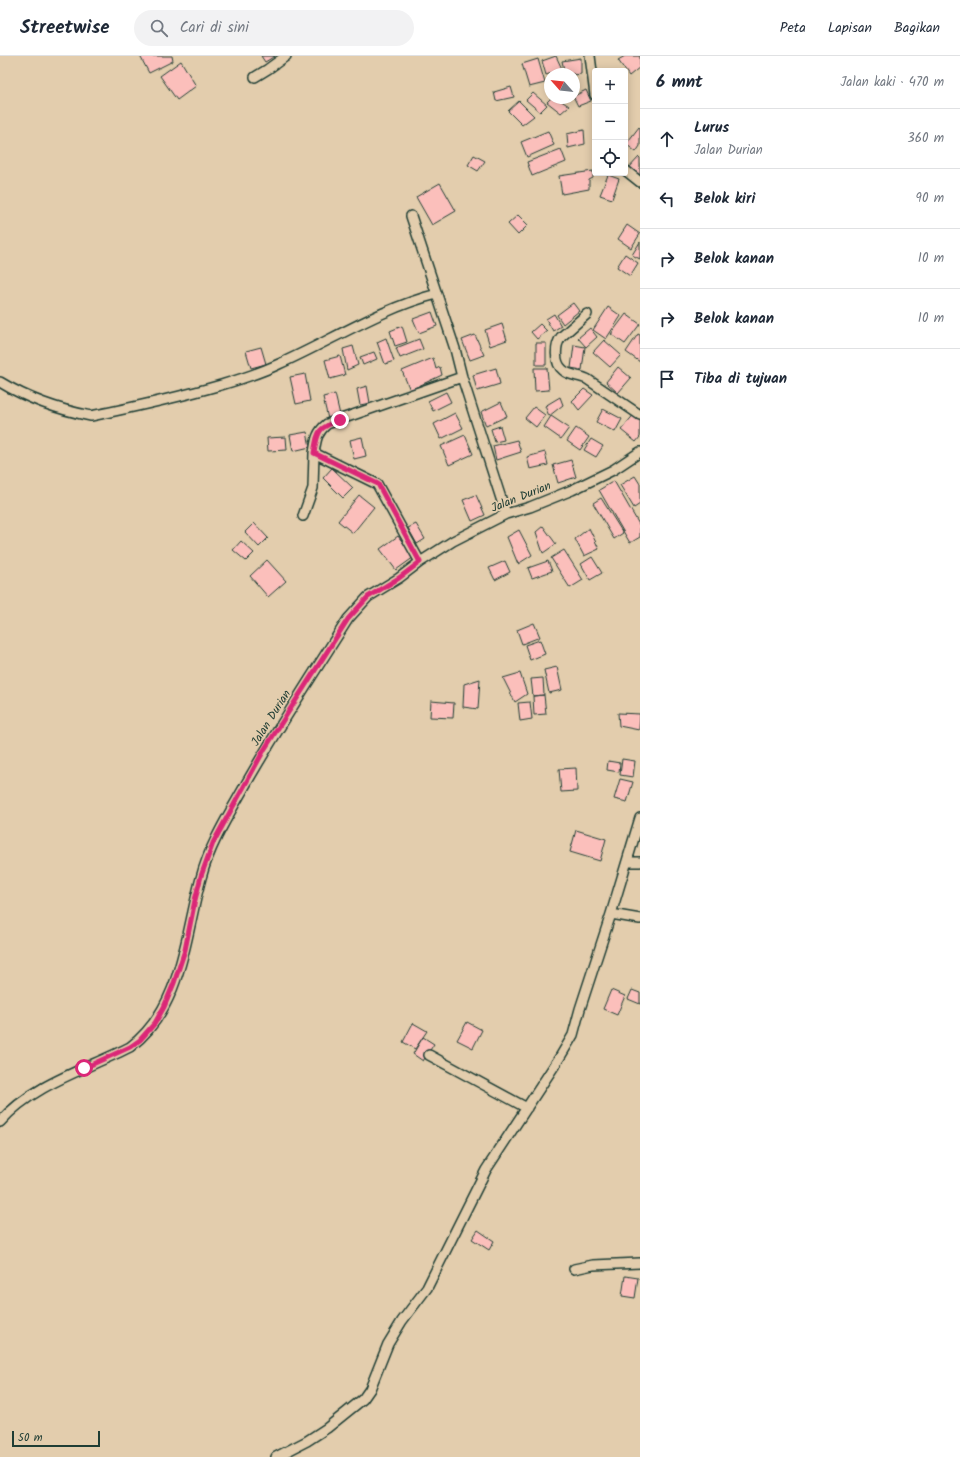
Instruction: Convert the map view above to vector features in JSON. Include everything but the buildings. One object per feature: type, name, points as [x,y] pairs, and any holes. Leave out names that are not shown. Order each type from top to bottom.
[{"type":"street","points":[[255,77],[268,70],[286,56]]},
{"type":"street","points":[[590,56],[592,72]]},
{"type":"street","points":[[628,172],[640,182]]},
{"type":"street","points":[[411,216],[455,349],[462,377],[506,514]]},
{"type":"street","points":[[0,382],[15,391],[49,405],[91,416],[98,415],[183,396],[246,377],[278,365],[389,311],[423,297],[437,294]]},
{"type":"street","points":[[587,314],[561,337],[558,342],[556,349],[559,366],[565,372],[587,379],[640,415]]},
{"type":"street","points":[[303,516],[313,488],[314,453],[320,430],[327,424],[462,377]]},
{"type":"street","name":"Jalan Durian","points":[[0,1122],[8,1113],[48,1084],[130,1047],[140,1040],[155,1023],[169,995],[183,956],[190,930],[196,894],[213,843],[264,750],[352,614],[368,597],[453,542],[506,514],[572,490],[613,470],[640,452]]},
{"type":"street","points":[[314,453],[378,484],[420,562]]},
{"type":"street","points":[[276,1457],[314,1437],[363,1399],[370,1389],[388,1344],[402,1321],[427,1288],[486,1170],[574,1035],[580,1009],[640,818]]},
{"type":"street","points":[[626,862],[640,862]]},
{"type":"street","points":[[611,914],[640,919]]},
{"type":"street","points":[[429,1055],[527,1108]]},
{"type":"street","points":[[574,1269],[593,1265],[640,1263]]},
{"type":"route","points":[[84,1068],[111,1057],[130,1047],[140,1040],[155,1023],[164,1007],[174,983],[185,950],[201,876],[213,843],[264,750],[348,619],[368,597],[399,578],[420,562],[378,484],[314,453],[320,430],[327,424],[340,420]]}]
